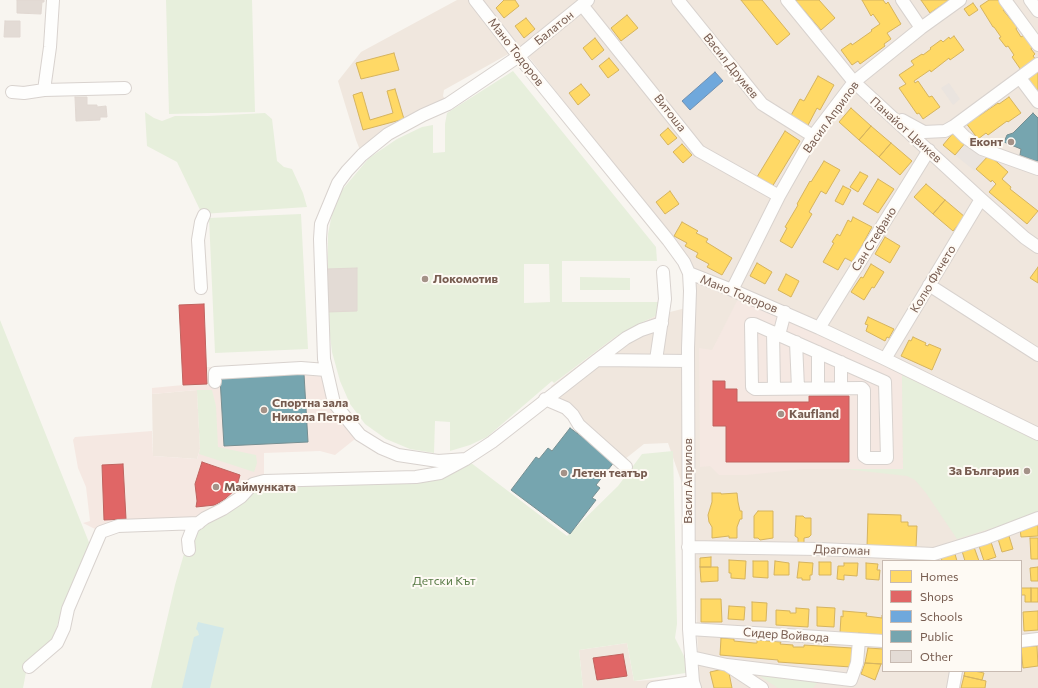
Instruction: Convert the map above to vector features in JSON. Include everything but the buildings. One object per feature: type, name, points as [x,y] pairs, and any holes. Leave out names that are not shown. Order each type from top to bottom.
[{"type":"street","points":[[44,90],[50,47],[53,0]]},
{"type":"street","name":"Мано Тодоров","points":[[475,0],[668,240],[684,262],[689,273],[785,312],[1038,434]]},
{"type":"street","name":"Васил Друмев","points":[[678,0],[762,104],[813,136]]},
{"type":"street","name":"Панайот Цвикев","points":[[786,0],[854,82],[929,150],[981,200],[1038,247]]},
{"type":"street","points":[[902,0],[921,28]]},
{"type":"street","name":"Васил Априлов","points":[[732,290],[779,196],[813,136],[854,82],[921,28],[960,0]]},
{"type":"street","points":[[1005,0],[1038,45]]},
{"type":"street","points":[[1030,0],[1038,11]]},
{"type":"street","name":"Балатон","points":[[466,459],[438,461],[398,455],[381,448],[360,435],[334,403],[324,360],[320,239],[322,224],[338,184],[357,160],[388,134],[423,115],[448,104],[519,56],[585,2]]},
{"type":"street","name":"Витоша","points":[[585,2],[699,151],[779,196]]},
{"type":"street","points":[[885,111],[924,132],[946,131],[1038,64]]},
{"type":"street","points":[[1020,78],[1038,102]]},
{"type":"street","points":[[12,92],[24,93],[44,90],[125,88]]},
{"type":"street","points":[[954,126],[982,149],[1038,169]]},
{"type":"street","name":"Сан Стефано","points":[[819,328],[929,150]]},
{"type":"street","name":"Колю Фичето","points":[[885,359],[981,200]]},
{"type":"street","points":[[201,288],[198,240],[201,222],[204,215]]},
{"type":"street","points":[[656,360],[666,299],[663,272]]},
{"type":"street","name":"Васил Априлов","points":[[689,273],[688,547],[689,629],[694,685]]},
{"type":"street","points":[[930,285],[1038,356]]},
{"type":"street","points":[[774,388],[776,333],[785,312]]},
{"type":"street","points":[[189,550],[188,540],[193,527],[205,518],[223,509],[241,497],[253,484],[264,481],[416,477],[440,473],[466,459],[492,442],[626,338],[641,330],[662,323]]},
{"type":"street","points":[[754,324],[776,333],[885,382],[887,458],[867,458],[864,456],[863,389],[755,389],[752,387],[750,326],[754,324]]},
{"type":"street","points":[[796,342],[798,388]]},
{"type":"street","points":[[818,352],[818,388]]},
{"type":"street","points":[[597,360],[688,360]]},
{"type":"street","points":[[841,362],[841,388]]},
{"type":"street","points":[[215,382],[215,373],[301,368],[326,370]]},
{"type":"street","points":[[546,399],[566,408],[573,415],[579,425],[626,466]]},
{"type":"street","name":"Драгоман","points":[[688,547],[819,549],[934,557],[1038,518]]},
{"type":"street","points":[[29,667],[58,643],[64,628],[68,609],[101,532],[118,526],[199,523]]},
{"type":"street","name":"Сидер Войвода","points":[[689,629],[882,641]]},
{"type":"street","points":[[1022,641],[1038,639]]},
{"type":"street","points":[[691,657],[727,665],[851,680],[857,664],[859,640]]},
{"type":"street","points":[[727,665],[759,687]]},
{"type":"street","points":[[953,688],[956,672]]},
{"type":"street","points":[[653,688],[694,685]]},
{"type":"shaded area","points":[[457,0],[1038,0],[1038,688],[583,688],[579,650],[627,643],[634,681],[699,677],[694,560],[688,501],[668,443],[644,444],[620,463],[561,409],[551,386],[615,337],[658,315],[694,306],[673,240],[521,47],[444,90],[443,96],[448,104],[362,155],[338,81],[361,52]]},
{"type":"shaded area","points":[[949,83],[960,99],[953,105],[941,88]]},
{"type":"shaded area","points":[[966,142],[985,159],[975,171],[955,155]]},
{"type":"shaded area","points":[[739,297],[902,375],[903,469],[804,469],[746,475],[719,475],[710,466],[700,467],[699,348],[712,350]]},
{"type":"shaded area","points":[[204,304],[207,367],[214,367],[215,372],[314,364],[324,359],[334,403],[360,435],[335,455],[320,451],[264,453],[264,481],[205,518],[101,532],[83,523],[90,521],[86,487],[78,468],[73,440],[75,437],[152,431],[153,456],[197,459],[200,449],[197,390],[152,394],[152,388],[183,385],[179,305]]},
{"type":"shaded area","points":[[197,390],[200,449],[197,459],[153,456],[152,394]]},
{"type":"shaded area","points":[[198,622],[224,628],[210,688],[182,688],[194,637],[199,635],[196,629]]},
{"type":"green space","points":[[166,0],[252,0],[255,112],[169,114]]},
{"type":"green space","points":[[513,71],[656,247],[657,261],[562,261],[562,302],[658,302],[658,315],[615,337],[554,383],[552,381],[487,437],[470,445],[450,451],[450,422],[435,421],[434,453],[410,449],[386,439],[365,424],[350,404],[340,381],[332,352],[327,312],[328,234],[332,214],[342,190],[369,158],[397,139],[422,127],[433,125],[433,153],[445,152],[445,124],[447,113]],"holes":[[[524,264],[549,264],[550,302],[524,303]]]},
{"type":"green space","points":[[145,112],[162,121],[175,116],[265,113],[272,119],[277,161],[284,167],[292,169],[303,193],[307,207],[202,214],[177,162],[147,146]]},
{"type":"green space","points":[[301,214],[308,349],[215,353],[209,218]]},
{"type":"green space","points":[[580,277],[630,278],[630,290],[580,290]]},
{"type":"green space","points":[[0,320],[90,545],[60,616],[53,640],[28,662],[23,688],[0,688]]},
{"type":"green space","points":[[902,375],[1038,438],[1038,514],[957,539],[926,493],[915,480],[907,476],[844,469],[903,469]]},
{"type":"green space","points":[[197,390],[212,390],[216,406],[218,447],[256,455],[257,463],[254,472],[199,454]]},
{"type":"green space","name":"Детски Кът","points":[[673,451],[677,624],[675,638],[692,672],[634,681],[627,643],[579,650],[583,688],[151,688],[175,585],[188,540],[205,518],[253,484],[416,477],[466,459],[567,536],[618,486],[642,454]]},
{"type":"green space","points":[[755,673],[819,681],[813,688],[778,688]]},
{"type":"place","name":"Еконт","points":[[1011,142]]},
{"type":"place","name":"Локомотив","points":[[425,279]]},
{"type":"place","name":"Спортна зала Никола Петров","points":[[264,410]]},
{"type":"place","name":"Kaufland","points":[[781,414]]},
{"type":"place","name":"За България","points":[[1027,471]]},
{"type":"place","name":"Летен театър","points":[[564,473]]},
{"type":"place","name":"Маймунката","points":[[216,487]]}]
